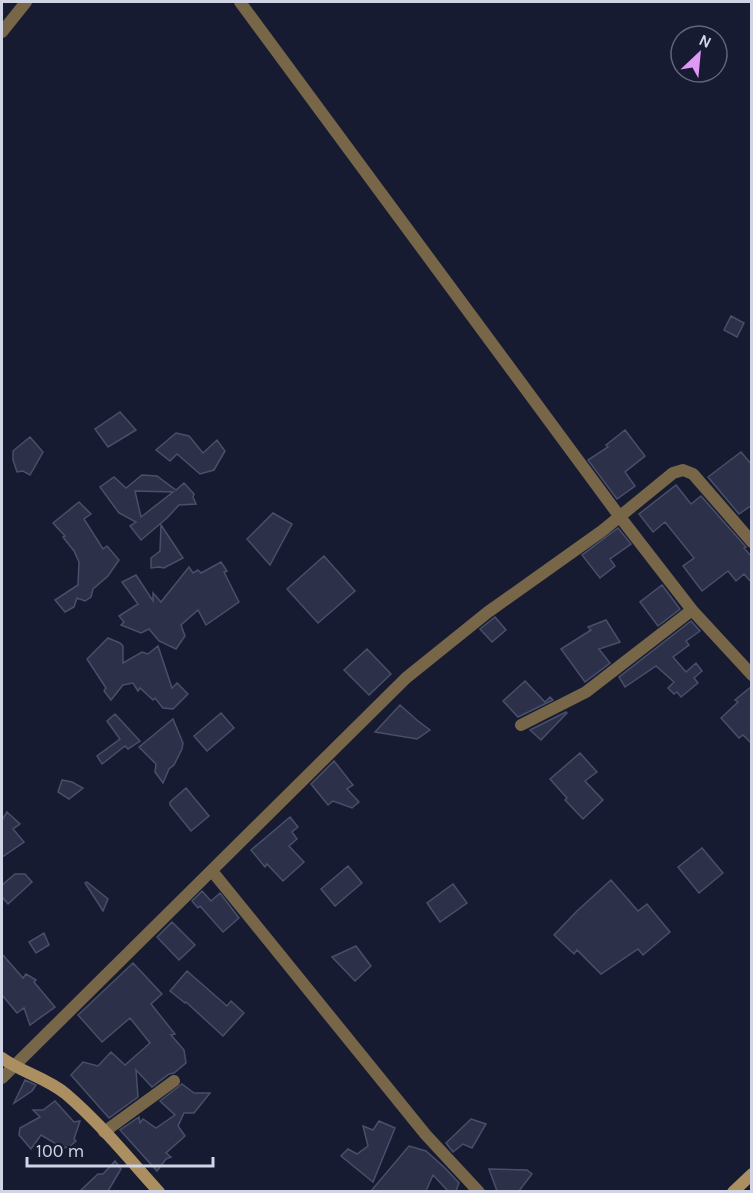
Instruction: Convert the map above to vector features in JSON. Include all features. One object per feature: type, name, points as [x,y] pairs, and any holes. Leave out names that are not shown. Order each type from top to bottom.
[{"type":"street","points":[[2,32],[26,2]]},
{"type":"street","points":[[240,2],[620,517],[692,610],[752,675]]},
{"type":"street","points":[[2,1078],[406,678],[488,612],[620,517],[673,473],[683,470],[693,474],[752,542]]},
{"type":"street","points":[[521,725],[586,692],[692,610]]},
{"type":"street","points":[[212,871],[426,1135],[479,1191]]},
{"type":"street","points":[[2,1058],[64,1093],[159,1191]]},
{"type":"street","points":[[104,1132],[174,1081]]},
{"type":"street","points":[[733,1191],[752,1174]]},
{"type":"building","points":[[731,316],[744,323],[737,337],[724,330]]},
{"type":"building","points":[[120,412],[136,430],[108,447],[95,429]]},
{"type":"building","points":[[625,430],[645,456],[625,472],[635,486],[617,499],[588,460],[608,447],[606,445]]},
{"type":"building","points":[[176,433],[189,436],[203,453],[217,440],[225,451],[214,470],[200,474],[177,454],[170,461],[156,450]]},
{"type":"building","points":[[30,437],[43,452],[30,475],[23,471],[17,472],[13,451]]},
{"type":"building","points":[[741,452],[752,465],[752,505],[739,514],[708,477]]},
{"type":"building","points":[[142,475],[157,476],[176,490],[184,483],[194,494],[196,504],[179,505],[141,540],[130,526],[136,522],[119,513],[100,487],[114,477],[126,488]],"holes":[[[135,491],[173,492],[141,517]]]},
{"type":"building","points":[[676,485],[691,504],[701,496],[746,547],[744,548],[752,557],[752,583],[744,574],[736,581],[728,571],[702,591],[683,566],[694,558],[665,522],[653,532],[639,514]]},
{"type":"building","points":[[79,502],[91,514],[84,519],[103,549],[107,546],[119,560],[108,576],[93,589],[91,597],[85,601],[77,598],[74,607],[65,612],[55,600],[78,585],[79,562],[63,537],[65,536],[53,523]]},
{"type":"building","points":[[273,513],[292,524],[270,565],[247,539]]},
{"type":"building","points":[[161,525],[183,558],[164,568],[151,568],[151,558],[160,551]]},
{"type":"building","points":[[618,528],[631,544],[610,559],[615,566],[600,578],[582,555]]},
{"type":"building","points":[[324,556],[355,591],[318,623],[287,589]]},
{"type":"building","points":[[221,562],[239,602],[206,625],[198,610],[181,625],[185,636],[176,649],[159,641],[149,629],[141,633],[121,625],[124,622],[119,616],[138,604],[122,582],[136,575],[153,601],[153,593],[161,602],[189,567],[193,573],[198,570],[201,573]]},
{"type":"building","points":[[662,585],[680,609],[658,626],[640,602]]},
{"type":"building","points":[[495,617],[506,630],[492,642],[480,629]]},
{"type":"building","points":[[606,620],[620,642],[599,649],[610,663],[585,682],[561,649],[591,630],[588,627]]},
{"type":"building","points":[[691,621],[700,631],[686,641],[689,645],[673,657],[686,672],[696,663],[702,671],[694,678],[698,683],[681,697],[677,692],[674,694],[668,688],[674,682],[656,666],[625,687],[619,677]]},
{"type":"building","points":[[108,638],[123,646],[123,663],[142,652],[148,654],[158,646],[172,688],[177,683],[188,694],[173,709],[163,708],[155,698],[153,700],[140,688],[138,691],[133,683],[123,685],[111,700],[87,659]]},
{"type":"building","points":[[367,649],[391,674],[369,695],[344,670]]},
{"type":"building","points":[[525,681],[545,702],[550,697],[553,700],[518,717],[503,701]]},
{"type":"building","points":[[752,686],[752,744],[743,735],[739,738],[721,718],[738,702],[735,700]]},
{"type":"building","points":[[400,705],[430,730],[417,739],[375,732]]},
{"type":"building","points":[[566,712],[541,740],[530,730]]},
{"type":"building","points":[[221,713],[234,728],[207,751],[194,736]]},
{"type":"building","points":[[115,714],[140,741],[128,749],[125,746],[102,764],[97,756],[120,739],[107,721]]},
{"type":"building","points":[[173,719],[183,743],[163,783],[155,772],[156,764],[139,747]]},
{"type":"building","points":[[580,753],[597,772],[585,781],[603,800],[583,819],[550,779]]},
{"type":"building","points":[[334,761],[353,785],[347,789],[359,802],[352,808],[333,801],[328,805],[311,784]]},
{"type":"building","points":[[62,780],[83,788],[69,799],[58,792]]},
{"type":"building","points":[[186,788],[209,816],[191,831],[170,805],[170,802]]},
{"type":"building","points":[[7,812],[20,824],[13,829],[24,842],[2,857],[2,820]]},
{"type":"building","points":[[290,817],[298,827],[292,832],[297,839],[289,846],[304,862],[283,881],[267,864],[265,867],[251,850]]},
{"type":"building","points":[[702,848],[723,873],[699,893],[678,867]]},
{"type":"building","points":[[348,866],[362,883],[335,906],[321,889]]},
{"type":"building","points":[[15,874],[25,874],[32,882],[8,904],[2,897],[2,885]]},
{"type":"building","points":[[611,880],[638,911],[647,904],[670,932],[643,955],[638,949],[601,974],[577,950],[574,954],[554,935]]},
{"type":"building","points":[[87,882],[108,899],[103,911],[85,883]]},
{"type":"building","points":[[453,884],[467,903],[440,922],[427,903]]},
{"type":"building","points":[[202,891],[211,901],[220,893],[239,918],[223,932],[200,906],[198,908],[192,901]]},
{"type":"building","points":[[172,922],[195,945],[179,960],[157,937]]},
{"type":"building","points":[[44,933],[49,945],[36,953],[29,942]]},
{"type":"building","points":[[356,946],[371,966],[355,981],[332,957]]},
{"type":"building","points":[[2,954],[23,978],[26,974],[36,980],[34,982],[55,1007],[30,1025],[24,1008],[17,1013],[2,995]]},
{"type":"building","points":[[133,963],[162,994],[151,1004],[175,1034],[171,1035],[184,1050],[186,1063],[152,1087],[136,1070],[138,1097],[109,1118],[71,1075],[83,1062],[98,1066],[111,1052],[125,1065],[150,1043],[130,1018],[102,1042],[78,1015]]},
{"type":"building","points":[[187,971],[227,1006],[231,1001],[244,1013],[223,1036],[186,1002],[170,991]]},
{"type":"building","points":[[25,1080],[36,1085],[32,1091],[14,1103]]},
{"type":"building","points":[[182,1084],[194,1093],[210,1093],[194,1113],[184,1113],[178,1126],[185,1136],[166,1153],[171,1157],[166,1159],[157,1171],[120,1130],[139,1117],[140,1123],[143,1119],[156,1128],[175,1115],[160,1101]]},
{"type":"building","points":[[55,1101],[74,1122],[80,1121],[74,1139],[76,1141],[69,1147],[63,1148],[41,1135],[31,1149],[19,1135],[20,1128],[40,1117],[33,1110],[43,1110]]},
{"type":"building","points":[[471,1119],[486,1124],[472,1148],[463,1144],[453,1152],[446,1143]]},
{"type":"building","points":[[379,1121],[395,1128],[373,1182],[341,1156],[348,1149],[357,1154],[368,1146],[363,1126],[373,1130]]},
{"type":"building","points":[[409,1146],[426,1151],[446,1169],[459,1183],[456,1191],[448,1191],[433,1175],[426,1191],[371,1191]]},
{"type":"building","points":[[115,1161],[121,1169],[108,1191],[80,1191],[98,1174],[103,1174]]},
{"type":"building","points":[[489,1169],[527,1170],[532,1174],[519,1191],[497,1191]]}]
